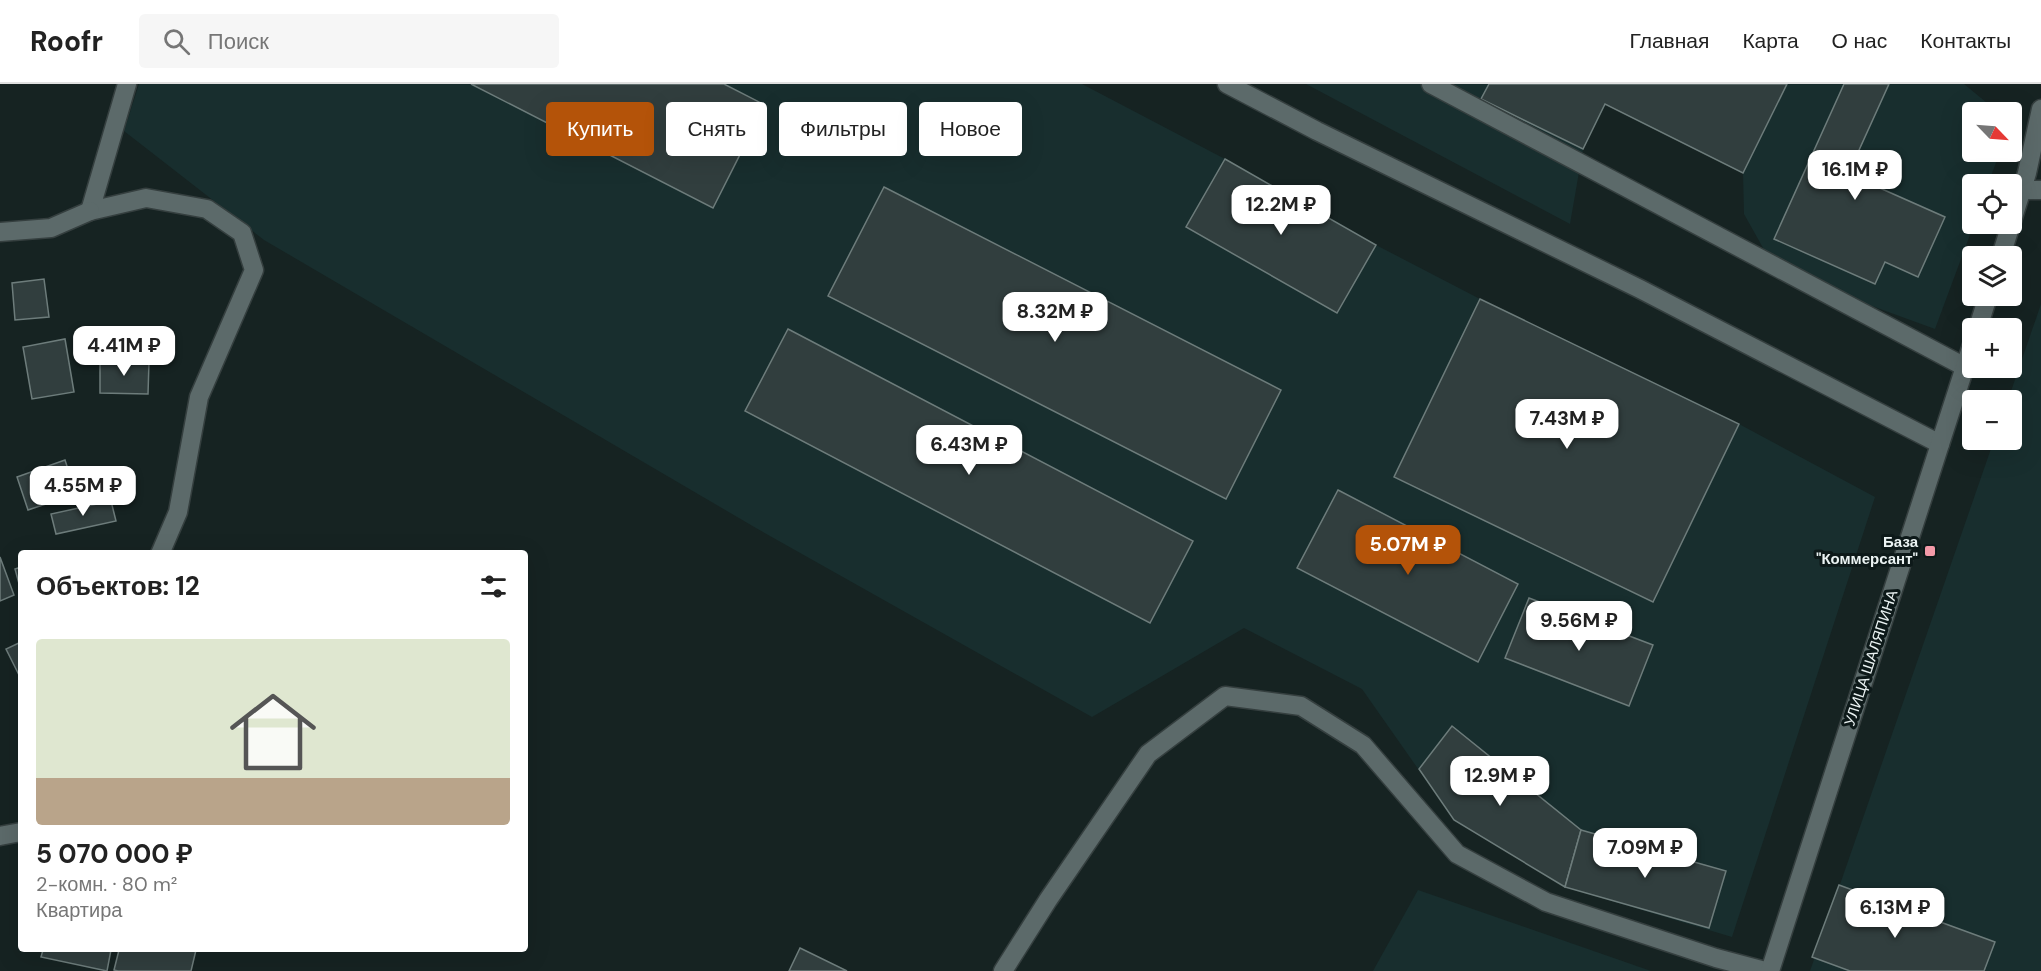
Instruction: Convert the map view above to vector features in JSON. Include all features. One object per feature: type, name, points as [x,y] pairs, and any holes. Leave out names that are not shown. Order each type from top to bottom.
[{"type":"street","points":[[90,211],[127,84]]},
{"type":"street","points":[[1227,84],[1317,131],[1640,289],[1940,444]]},
{"type":"street","points":[[1431,84],[1962,365]]},
{"type":"street","points":[[2004,246],[2023,190],[2041,109]]},
{"type":"street","points":[[2023,190],[2041,190]]},
{"type":"street","points":[[0,231],[51,228],[90,211],[146,198],[207,209],[242,232],[254,270],[199,397],[178,512],[162,550]]},
{"type":"street","name":"УЛИЦА ШАЛЯПИНА","points":[[1770,971],[1962,376]]},
{"type":"street","points":[[1003,971],[1047,900],[1148,754],[1225,696],[1301,706],[1363,745],[1456,854],[1546,902],[1716,958],[1766,971]]},
{"type":"street","points":[[0,836],[18,833]]},
{"type":"shaded area","points":[[139,84],[1082,84],[1225,159],[1376,245],[1480,299],[1739,424],[1875,497],[1732,937],[1565,887],[1454,820],[1362,689],[1244,628],[1092,717],[756,528],[264,240],[124,131]]},
{"type":"shaded area","points":[[1306,84],[1964,84],[1986,102],[1962,102],[1962,162],[1996,162],[1992,174],[1962,174],[1962,234],[1970,234],[1966,246],[1962,246],[1962,256],[1935,329],[1776,271],[1744,214],[1743,173],[1606,104],[1583,149],[1570,224]]},
{"type":"shaded area","points":[[2041,304],[2041,971],[1810,971],[1991,450],[2022,450],[2022,390],[2011,390],[2016,378],[2022,378],[2022,359]]},
{"type":"shaded area","points":[[1418,890],[1651,971],[1373,971]]},
{"type":"building","points":[[471,84],[724,84],[759,102],[666,102],[666,156],[739,156],[713,208],[612,156],[654,156],[654,102],[546,102],[546,122]]},
{"type":"building","points":[[1489,84],[1787,84],[1743,173],[1605,104],[1583,149],[1481,99]]},
{"type":"building","points":[[1844,84],[1889,84],[1855,159],[1879,170],[1873,185],[1945,217],[1918,277],[1885,262],[1875,284],[1774,239]]},
{"type":"building","points":[[1225,159],[1376,245],[1337,313],[1186,227]]},
{"type":"building","points":[[884,187],[1281,390],[1226,499],[828,296]]},
{"type":"building","points":[[44,279],[49,317],[15,320],[12,283]]},
{"type":"building","points":[[1480,299],[1739,424],[1653,602],[1394,477]]},
{"type":"building","points":[[788,329],[1193,541],[1150,623],[745,411]]},
{"type":"building","points":[[65,339],[74,392],[32,399],[23,347]]},
{"type":"building","points":[[100,361],[149,362],[148,394],[100,393]]},
{"type":"building","points":[[65,460],[76,494],[28,510],[17,477]]},
{"type":"building","points":[[1338,490],[1518,584],[1478,662],[1297,568]]},
{"type":"building","points":[[111,501],[116,521],[56,534],[51,514]]},
{"type":"building","points":[[0,557],[14,595],[0,601]]},
{"type":"building","points":[[1529,598],[1653,645],[1629,706],[1505,658]]},
{"type":"building","points":[[18,643],[18,673],[6,649]]},
{"type":"building","points":[[1452,726],[1581,830],[1565,887],[1454,820],[1419,769]]},
{"type":"building","points":[[1581,830],[1726,871],[1709,928],[1565,887]]},
{"type":"building","points":[[1839,885],[1995,942],[1984,971],[1850,971],[1812,957]]},
{"type":"building","points":[[800,948],[847,971],[789,971]]},
{"type":"building","points":[[42,952],[111,952],[107,971],[41,957]]},
{"type":"building","points":[[118,952],[196,952],[191,971],[114,970]]},
{"type":"place","name":"База \"Коммерсант\"","points":[[1930,551]]}]
